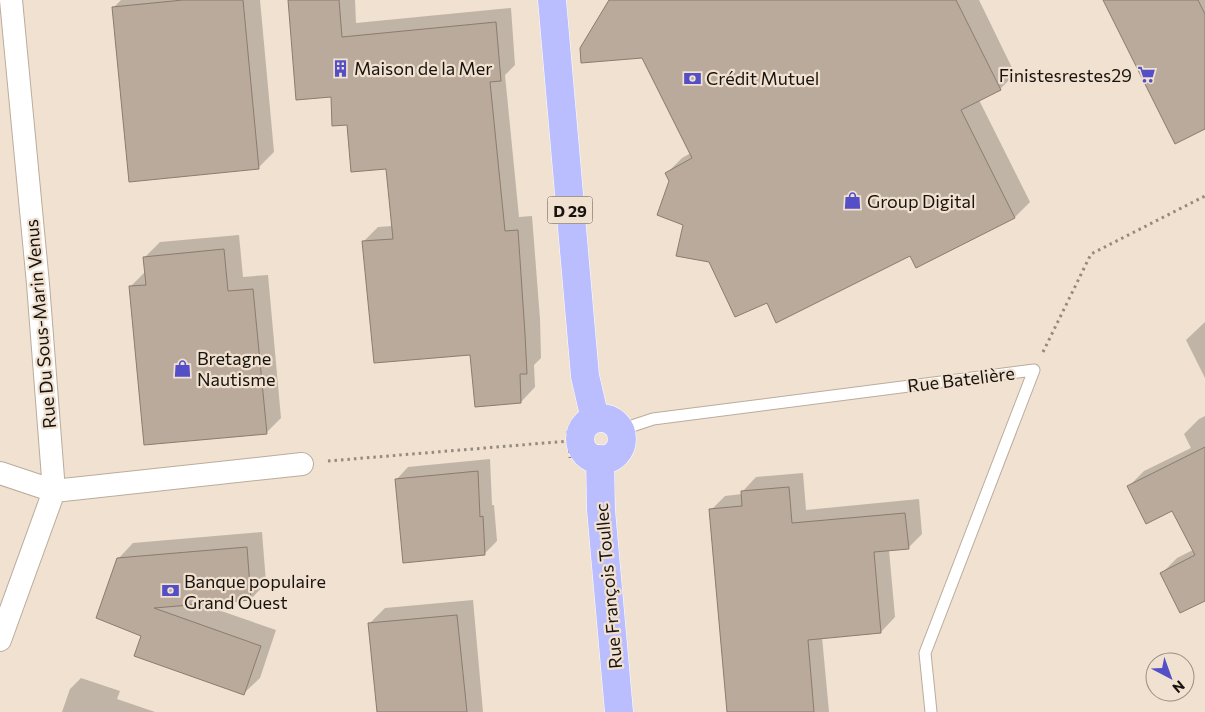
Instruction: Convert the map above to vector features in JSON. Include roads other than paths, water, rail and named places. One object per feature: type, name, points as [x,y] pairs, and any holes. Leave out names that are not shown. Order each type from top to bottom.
[{"type":"main road","name":"D 29","points":[[552,0],[585,376],[595,419]]},
{"type":"main road","points":[[595,419],[608,419],[620,430],[622,441],[618,451],[610,458],[600,460],[590,456],[581,444],[583,429],[590,421],[595,419]]},
{"type":"main road","name":"Rue François Toullec","points":[[600,460],[601,510],[619,712]]},
{"type":"street","name":"Rue Du Sous-Marin Venus","points":[[0,640],[54,491],[38,284],[8,13]]},
{"type":"street","points":[[0,473],[54,491],[302,464]]},
{"type":"lane","name":"Rue Batelière","points":[[620,430],[653,419],[1034,370],[925,652],[931,712]]},
{"type":"place","name":"Maison de la Mer","points":[[340,68]]},
{"type":"place","name":"Finistesrestes29","points":[[1146,75]]},
{"type":"place","name":"Crédit Mutuel","points":[[692,78]]},
{"type":"place","name":"Group Digital","points":[[853,201]]},
{"type":"place","name":"Bretagne Nautisme","points":[[183,368]]},
{"type":"place","name":"Banque populaire Grand Ouest","points":[[170,591]]}]
